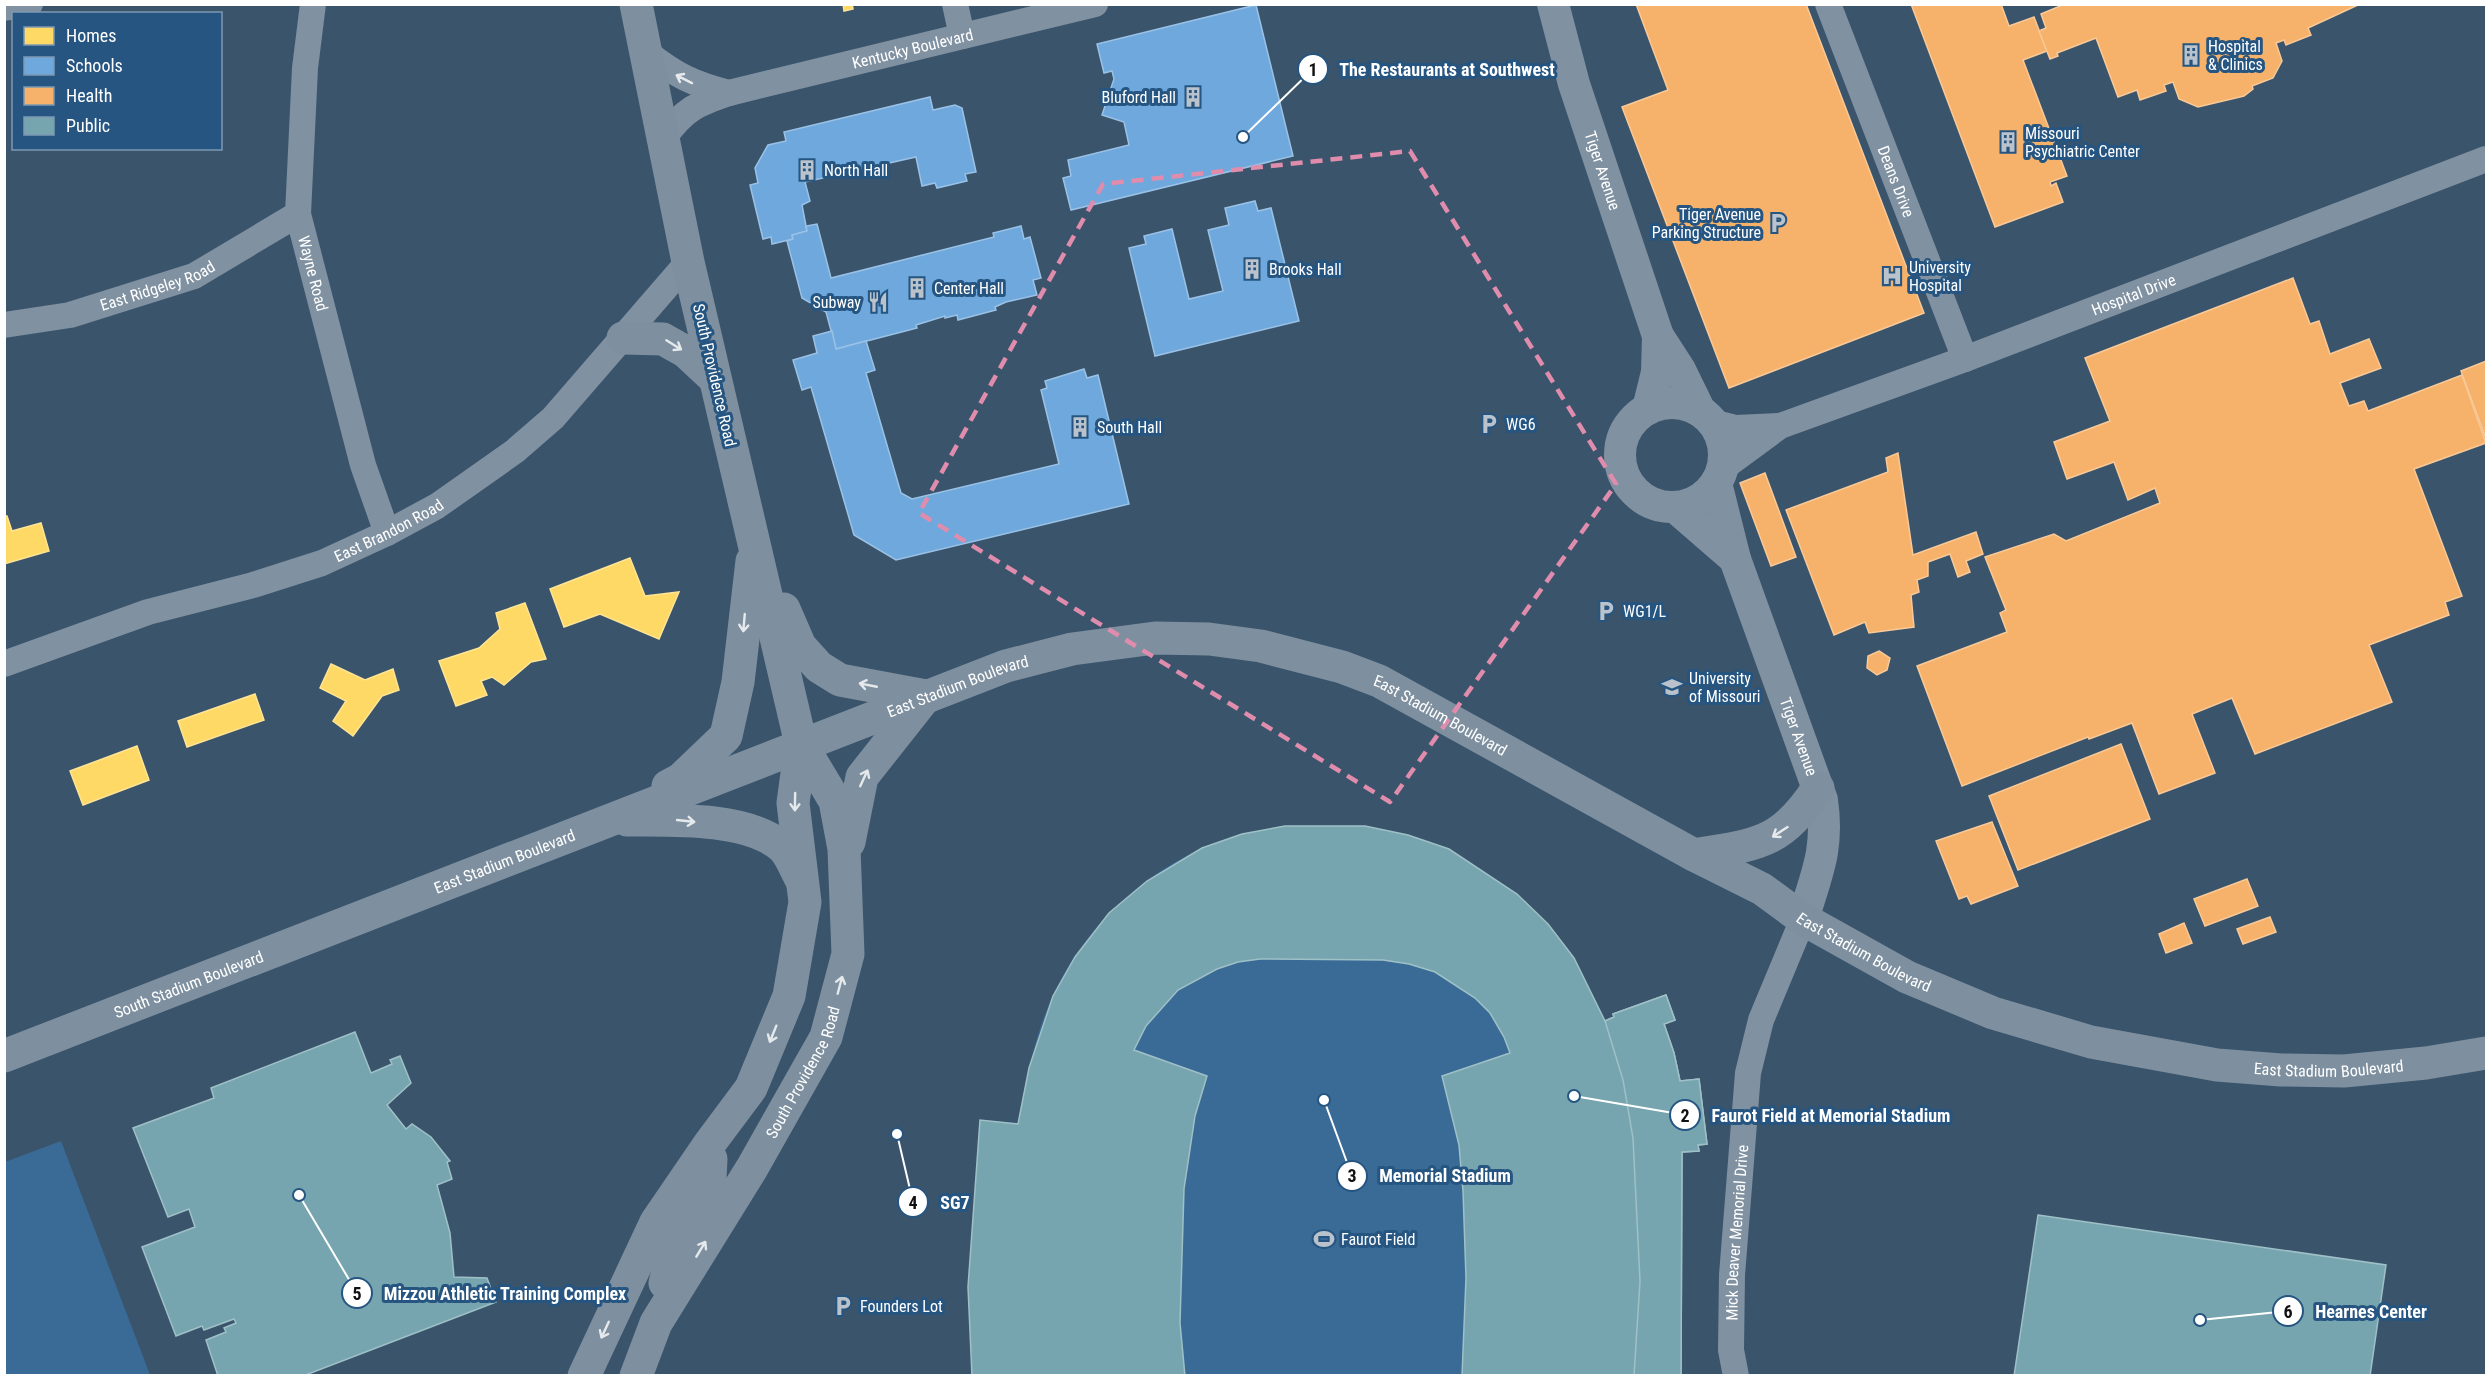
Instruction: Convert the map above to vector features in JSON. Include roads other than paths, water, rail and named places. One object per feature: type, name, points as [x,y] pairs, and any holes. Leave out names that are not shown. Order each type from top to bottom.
[{"type":"main road","name":"South Providence Road","points":[[636,4],[688,262],[801,744],[835,801],[843,849],[848,954],[826,1037],[752,1168],[656,1323],[636,1376]]},
{"type":"main road","points":[[622,338],[663,339],[686,352],[716,379]]},
{"type":"main road","points":[[754,545],[800,646],[819,667],[840,680],[926,696],[862,777],[851,827],[845,876]]},
{"type":"main road","points":[[607,820],[681,779],[726,736],[738,682],[754,545]]},
{"type":"main road","name":"East Stadium Boulevard","points":[[373,912],[1006,666],[1114,641],[1155,638],[1209,639],[1261,646],[1305,656],[1379,681],[1694,855],[1762,889],[1803,919],[1907,977],[1974,1005],[2091,1042],[2146,1054],[2217,1065],[2281,1070],[2344,1071],[2426,1063],[2487,1053]]},
{"type":"main road","name":"South Providence Road","points":[[584,1376],[656,1222],[751,1088],[789,996],[805,902],[793,803],[801,744]]},
{"type":"main road","points":[[1694,855],[1757,844],[1786,829],[1802,814],[1818,788]]},
{"type":"main road","points":[[607,820],[676,820],[742,827],[782,847],[802,882]]},
{"type":"main road","name":"South Stadium Boulevard","points":[[4,1056],[373,912]]},
{"type":"main road","points":[[656,1323],[671,1259],[710,1179],[710,1143]]},
{"type":"street","points":[[4,8],[30,4]]},
{"type":"street","name":"Wayne Road","points":[[313,4],[305,68],[298,214],[354,432],[387,533]]},
{"type":"street","points":[[955,4],[962,36]]},
{"type":"street","name":"Kentucky Boulevard","points":[[664,138],[678,118],[694,105],[729,93],[1095,4]]},
{"type":"street","name":"Tiger Avenue","points":[[1553,4],[1574,84],[1658,336],[1706,417]]},
{"type":"street","name":"Deans Drive","points":[[1828,4],[1965,359]]},
{"type":"street","name":"Kentucky Boulevard","points":[[646,52],[672,73],[694,84],[729,93]]},
{"type":"street","name":"Hospital Drive","points":[[1706,417],[1736,428],[1780,426],[1965,359],[2487,159]]},
{"type":"street","name":"East Ridgeley Road","points":[[4,325],[70,315],[194,276],[298,214]]},
{"type":"street","name":"East Brandon Road","points":[[4,664],[148,612],[253,585],[322,562],[387,533],[437,506],[515,451],[553,418],[688,262]]},
{"type":"street","name":"Tiger Avenue","points":[[1648,409],[1657,372],[1658,336]]},
{"type":"street","points":[[1666,404],[1684,405],[1706,417],[1723,444],[1720,476],[1705,496],[1691,504],[1675,507],[1659,505],[1644,499],[1630,487],[1623,471],[1620,453],[1624,435],[1634,420],[1648,409],[1666,404]]},
{"type":"street","name":"Hospital Drive","points":[[1720,476],[1780,426]]},
{"type":"street","name":"Tiger Avenue","points":[[1720,476],[1735,559],[1822,800],[1825,837],[1823,854],[1803,919]]},
{"type":"street","name":"Tiger Avenue","points":[[1675,507],[1735,559]]},
{"type":"street","name":"Mick Deaver Memorial Drive","points":[[1736,1376],[1731,1350],[1731,1285],[1748,1073],[1761,1020],[1803,919]]},
{"type":"place","name":"Hospital & Clinics","points":[[2191,55]]},
{"type":"place","name":"Bluford Hall","points":[[1193,97]]},
{"type":"place","name":"The Restaurants at Southwest","points":[[1243,137]]},
{"type":"place","name":"Missouri Psychiatric Center","points":[[2008,142]]},
{"type":"place","name":"North Hall","points":[[807,170]]},
{"type":"place","name":"Tiger Avenue Parking Structure","points":[[1778,223]]},
{"type":"place","name":"Brooks Hall","points":[[1252,269]]},
{"type":"place","name":"University Hospital","points":[[1892,276]]},
{"type":"place","name":"Center Hall","points":[[917,288]]},
{"type":"place","name":"Subway","points":[[878,302]]},
{"type":"place","name":"WG6","points":[[1489,424]]},
{"type":"place","name":"South Hall","points":[[1080,427]]},
{"type":"place","name":"WG1/L","points":[[1606,611]]},
{"type":"place","name":"University of Missouri","points":[[1672,687]]},
{"type":"place","name":"Faurot Field at Memorial Stadium","points":[[1574,1096]]},
{"type":"place","name":"Memorial Stadium","points":[[1324,1100]]},
{"type":"place","name":"SG7","points":[[897,1134]]},
{"type":"place","name":"Mizzou Athletic Training Complex","points":[[299,1195]]},
{"type":"place","name":"Faurot Field","points":[[1324,1239]]},
{"type":"place","name":"Founders Lot","points":[[843,1306]]},
{"type":"place","name":"Hearnes Center","points":[[2200,1320]]}]
